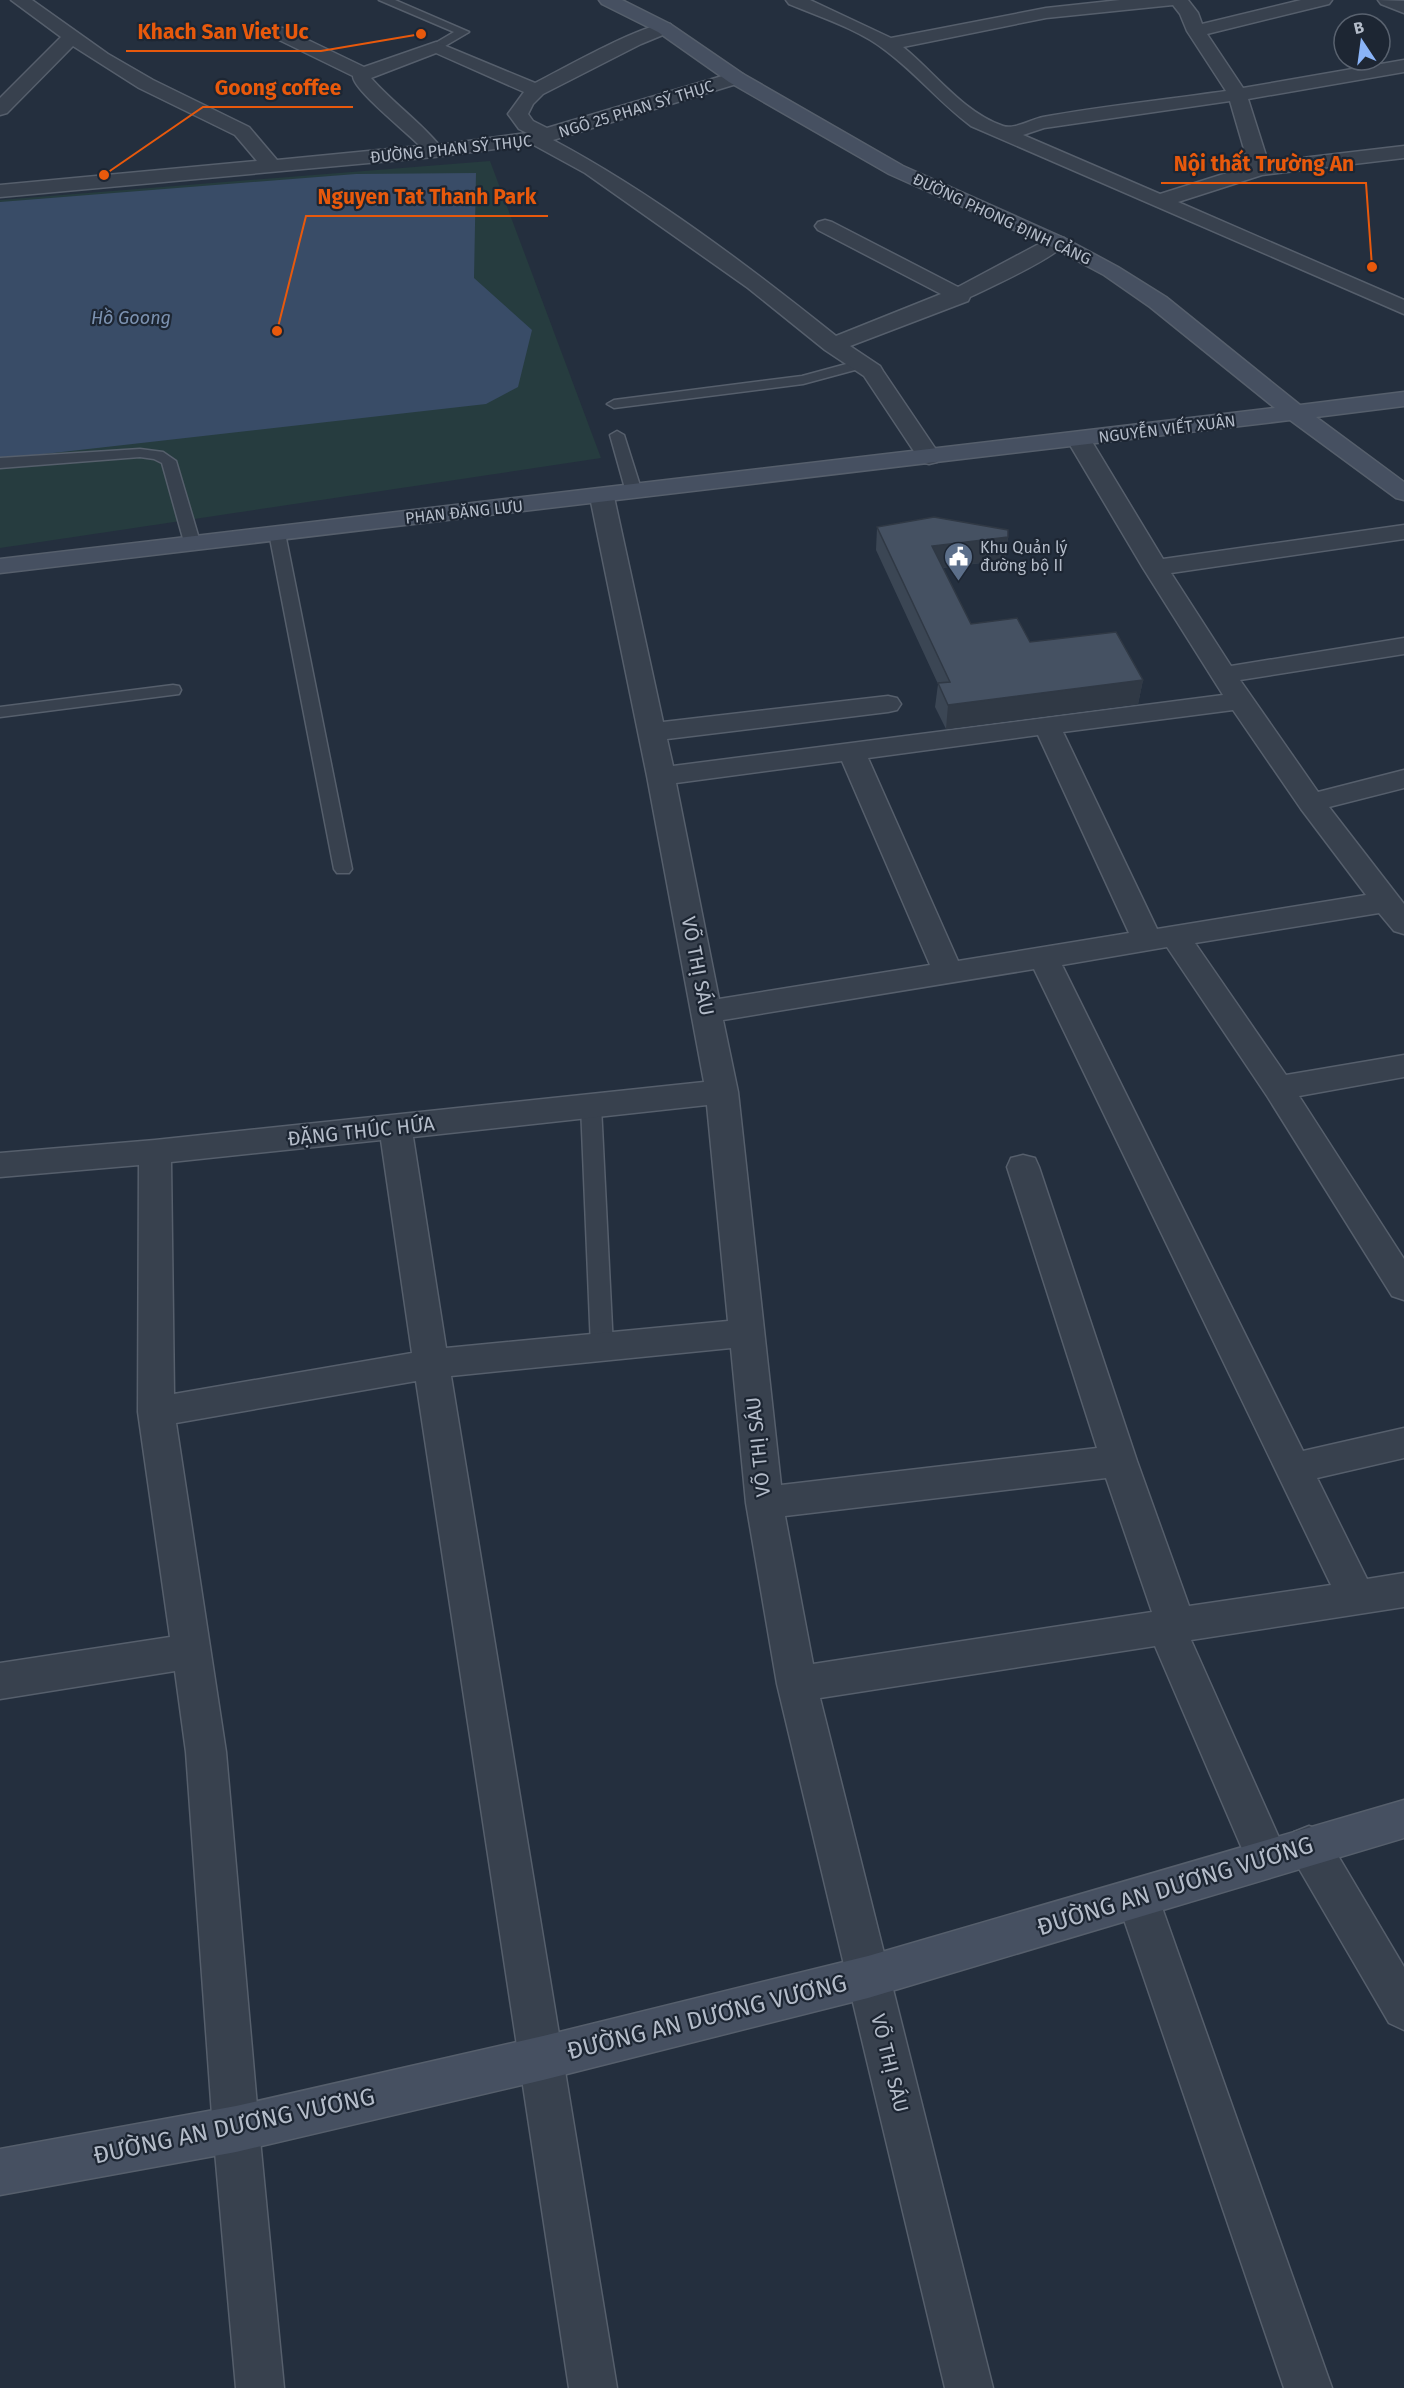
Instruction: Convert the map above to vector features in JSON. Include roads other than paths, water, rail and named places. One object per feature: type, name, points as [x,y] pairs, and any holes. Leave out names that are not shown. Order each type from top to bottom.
[{"type":"street","name":"ĐƯỜNG PHONG ĐỊNH CẢNG","points":[[608,0],[664,28],[736,78],[896,170],[1057,242],[1111,271],[1158,302],[1293,412],[1404,492]]},
{"type":"street","points":[[795,0],[889,44],[919,69],[954,105],[978,122],[1404,308]]},
{"type":"street","points":[[889,44],[1013,18],[1059,5],[1171,0]]},
{"type":"street","points":[[1179,0],[1189,13],[1196,31],[1237,94],[1260,169]]},
{"type":"street","points":[[1196,31],[1323,0]]},
{"type":"street","points":[[1387,0],[1404,8]]},
{"type":"street","points":[[13,2],[146,84],[242,131],[272,166]]},
{"type":"street","points":[[540,137],[526,125],[518,114],[525,101],[536,90],[635,40],[664,28]]},
{"type":"street","points":[[277,32],[363,74],[436,47],[536,90]]},
{"type":"street","points":[[0,109],[46,60],[72,37]]},
{"type":"street","points":[[1005,134],[1042,123],[1404,66]]},
{"type":"street","points":[[363,74],[361,79],[368,88],[413,127],[434,151]]},
{"type":"street","name":"NGÕ 25 PHAN SỸ THỤC","points":[[540,137],[736,78]]},
{"type":"street","name":"ĐƯỜNG PHAN SỸ THỤC","points":[[0,191],[434,151],[540,137],[602,176],[756,283],[833,345],[872,371],[929,457]]},
{"type":"street","points":[[1159,201],[1260,169],[1404,152]]},
{"type":"street","points":[[825,226],[960,296]]},
{"type":"street","points":[[833,345],[960,296],[1011,270],[1057,242]]},
{"type":"street","name":"NGUYỄN VIẾT XUÂN","points":[[929,457],[1404,399]]},
{"type":"street","points":[[1079,440],[1155,568],[1238,700],[1311,803],[1395,913]]},
{"type":"street","name":"PHAN ĐĂNG LƯU","points":[[0,566],[929,457]]},
{"type":"street","name":"VÕ THỊ SÁU","points":[[618,494],[652,732],[722,1092],[764,1503],[797,1684],[969,2388]]},
{"type":"street","points":[[1155,568],[1404,532]]},
{"type":"street","points":[[1224,675],[1404,646]]},
{"type":"street","points":[[661,776],[1238,700]]},
{"type":"street","points":[[652,732],[888,704]]},
{"type":"street","points":[[1047,726],[1161,938],[1278,1088],[1404,1287]]},
{"type":"street","points":[[851,751],[948,973]]},
{"type":"street","points":[[1311,803],[1404,779]]},
{"type":"street","points":[[706,1012],[1161,938],[1395,913]]},
{"type":"street","points":[[1042,957],[1357,1598]]},
{"type":"street","points":[[1278,1088],[1404,1066]]},
{"type":"street","name":"ĐẶNG THÚC HỨA","points":[[0,1165],[155,1152],[722,1092]]},
{"type":"street","points":[[395,1127],[430,1364],[543,2058],[593,2388]]},
{"type":"street","points":[[155,1152],[156,1412],[206,1752],[236,2129],[260,2388]]},
{"type":"street","points":[[1023,1167],[1171,1626],[1267,1858]]},
{"type":"street","points":[[156,1412],[430,1364],[747,1333]]},
{"type":"street","points":[[1294,1468],[1404,1443]]},
{"type":"street","points":[[764,1503],[1119,1461]]},
{"type":"street","points":[[797,1684],[1404,1590]]},
{"type":"street","points":[[0,1681],[191,1651]]},
{"type":"street","name":"ĐƯỜNG AN DƯƠNG VƯƠNG","points":[[0,2172],[236,2129],[543,2058],[868,1977],[1404,1819]]},
{"type":"street","points":[[1309,1846],[1404,2008]]},
{"type":"street","points":[[1138,1899],[1308,2388]]},
{"type":"lane","points":[[385,0],[463,32],[436,47]]},
{"type":"lane","points":[[614,404],[803,380],[861,364]]},
{"type":"lane","points":[[617,435],[618,494]]},
{"type":"lane","points":[[0,463],[100,455],[159,454],[169,461],[192,543]]},
{"type":"lane","points":[[277,533],[343,868]]},
{"type":"lane","points":[[0,712],[173,690]]},
{"type":"lane","points":[[591,1106],[602,1347]]},
{"type":"water","name":"Hồ Goong","points":[[476,173],[474,278],[532,330],[518,387],[486,404],[0,459],[0,202],[356,174]]},
{"type":"place","name":"Khach San Viet Uc","points":[[421,34]]},
{"type":"place","name":"Goong coffee","points":[[104,175]]},
{"type":"place","name":"Nội thất Trường An","points":[[1372,267]]},
{"type":"place","name":"Nguyen Tat Thanh Park","points":[[277,331]]},
{"type":"place","name":"Khu Quản lý đường bộ II","points":[[959,582]]}]
